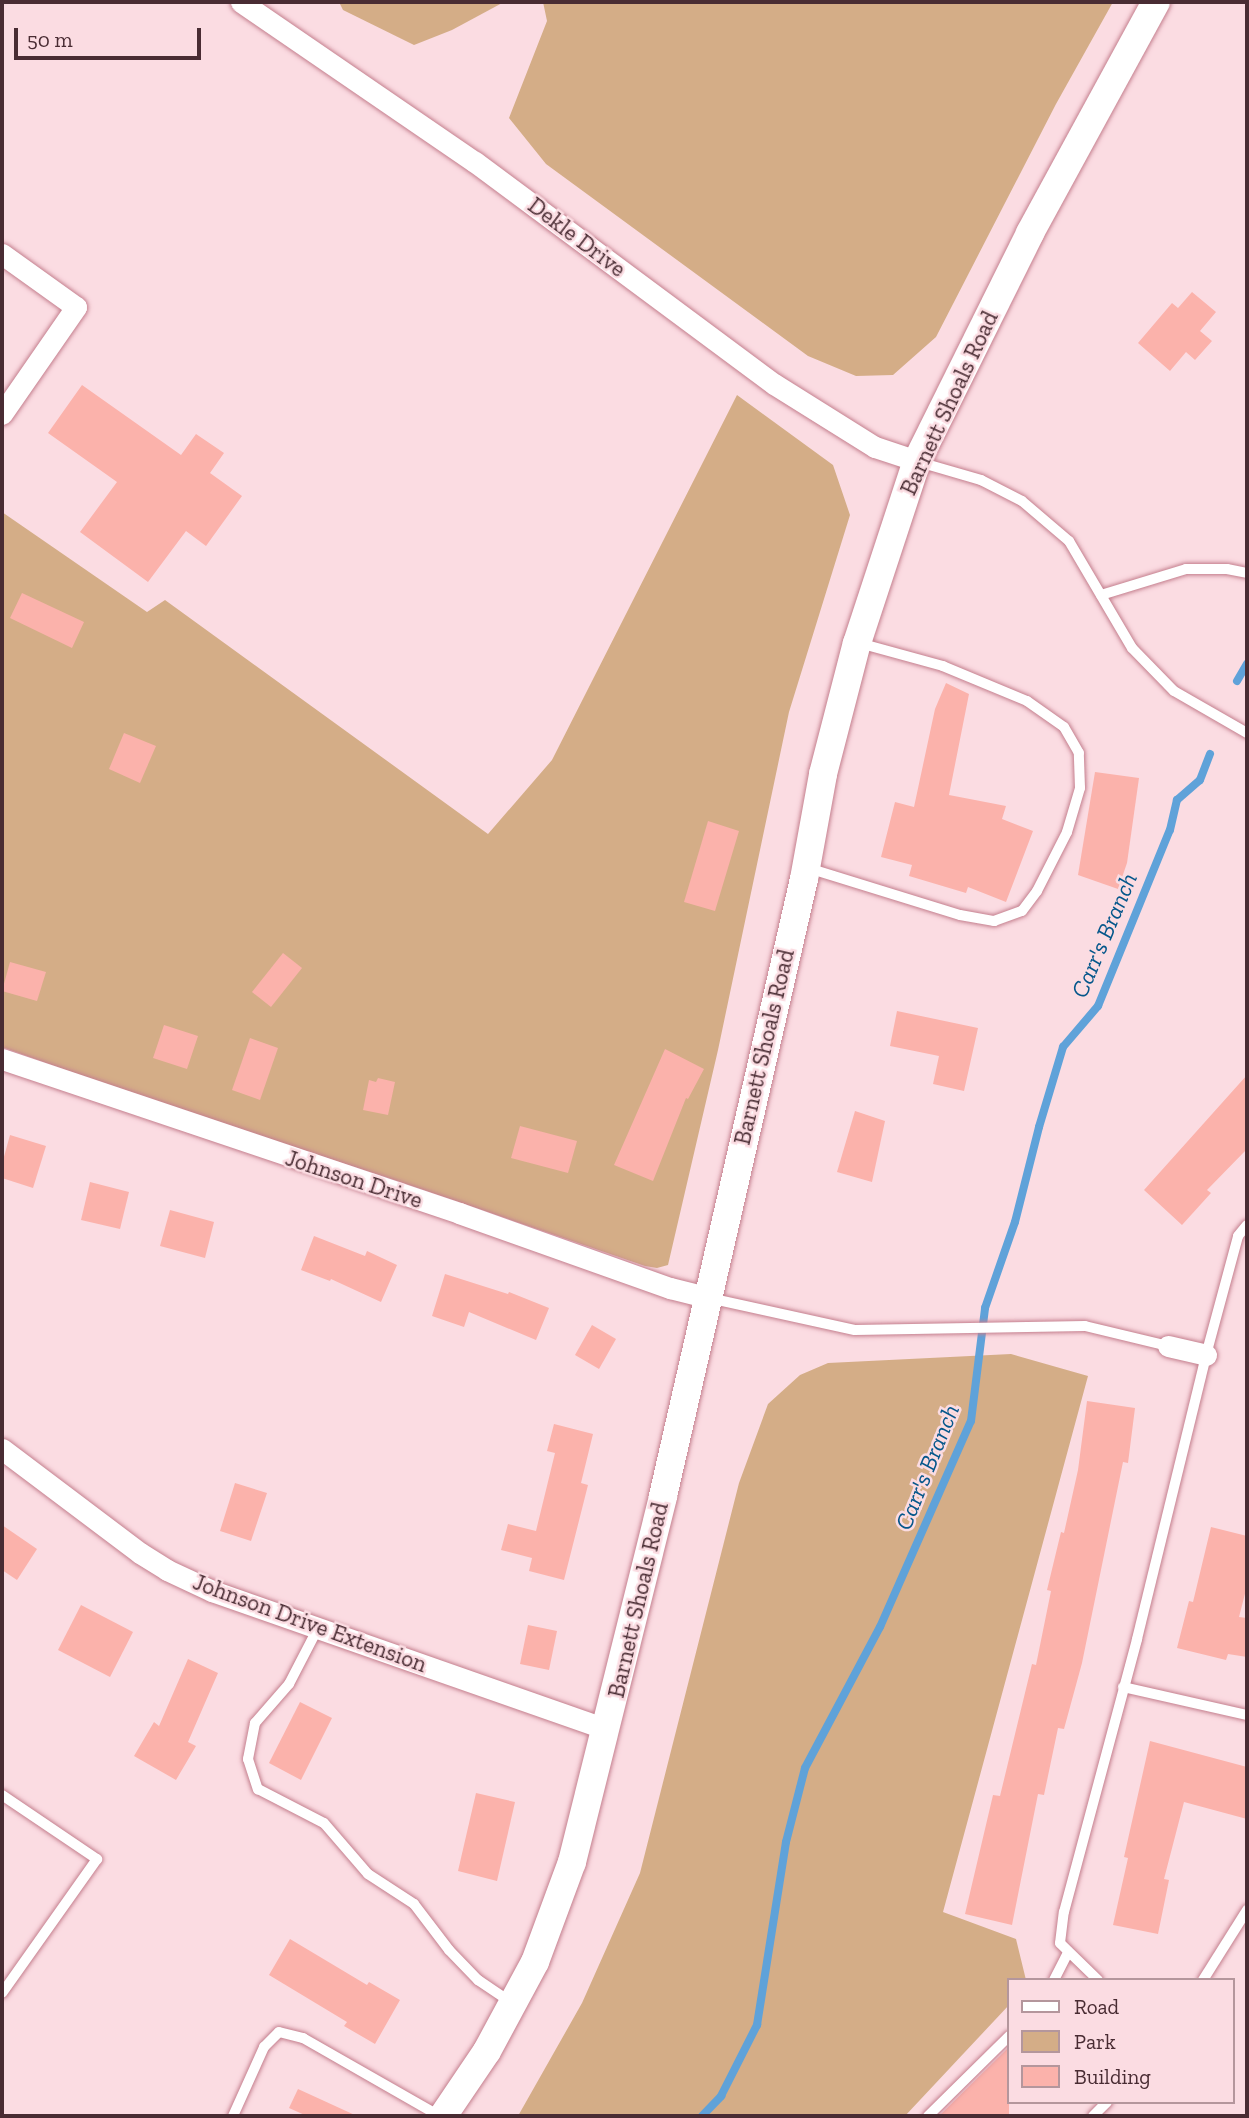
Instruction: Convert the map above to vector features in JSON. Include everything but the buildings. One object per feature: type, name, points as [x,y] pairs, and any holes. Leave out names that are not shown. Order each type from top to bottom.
[{"type":"main road","name":"Barnett Shoals Road","points":[[442,2116],[487,2051],[535,1962],[572,1862],[607,1729],[806,867],[823,774],[857,643],[917,461],[1030,233],[1156,2]]},
{"type":"street","name":"Dekle Drive","points":[[241,2],[475,162],[774,384],[875,447],[917,461]]},
{"type":"street","points":[[2,254],[76,307],[2,414]]},
{"type":"street","name":"Johnson Drive","points":[[2,1059],[670,1288],[706,1297]]},
{"type":"street","points":[[1168,1346],[1206,1355]]},
{"type":"street","name":"Johnson Drive Extension","points":[[2,1449],[167,1570],[248,1605],[607,1729]]},
{"type":"lane","points":[[917,461],[981,480],[1022,500],[1069,541],[1132,648],[1174,691],[1247,733]]},
{"type":"lane","points":[[1101,595],[1186,569],[1227,569],[1247,573]]},
{"type":"lane","points":[[806,867],[960,915],[995,921],[1022,911],[1037,891],[1067,832],[1080,788],[1079,754],[1064,727],[1027,701],[943,666],[857,643]]},
{"type":"lane","points":[[1096,1978],[1060,1944],[1064,1912],[1206,1355],[1238,1236],[1247,1225]]},
{"type":"lane","points":[[706,1297],[855,1330],[1085,1326],[1168,1346]]},
{"type":"lane","points":[[318,1628],[289,1684],[255,1723],[248,1759],[258,1789],[324,1823],[368,1874],[414,1904],[449,1950],[478,1980],[513,2004]]},
{"type":"lane","points":[[1123,1687],[1247,1715]]},
{"type":"lane","points":[[2,1795],[97,1859],[2,1993]]},
{"type":"lane","points":[[1204,1978],[1247,1910]]},
{"type":"lane","points":[[1055,1978],[1068,1953]]},
{"type":"lane","points":[[233,2116],[264,2047],[279,2032],[303,2038],[442,2116]]},
{"type":"lane","points":[[928,2116],[1007,2038]]},
{"type":"green space","points":[[339,2],[504,2],[452,30],[414,45],[343,10]]},
{"type":"green space","points":[[543,2],[1113,2],[1056,104],[936,337],[893,375],[856,376],[808,356],[546,164],[509,118],[547,21]]},
{"type":"green space","points":[[737,395],[833,465],[850,515],[789,712],[718,1050],[668,1265],[657,1268],[645,1266],[386,1177],[174,1109],[2,1047],[2,512],[147,612],[165,600],[488,834],[552,760]]},
{"type":"green space","points":[[1011,1354],[1088,1376],[943,1912],[1016,1939],[1026,1978],[1007,1978],[1007,2007],[905,2116],[518,2116],[582,2003],[640,1873],[739,1483],[768,1404],[800,1375],[828,1363]]},
{"type":"waterway","name":"Carr's Branch","points":[[1237,681],[1247,664]]},
{"type":"waterway","name":"Carr's Branch","points":[[702,2116],[721,2096],[757,2025],[786,1842],[805,1768],[880,1627],[971,1421],[985,1308],[1015,1222],[1063,1047],[1098,1006],[1170,830],[1177,800],[1200,780],[1210,754]]}]
